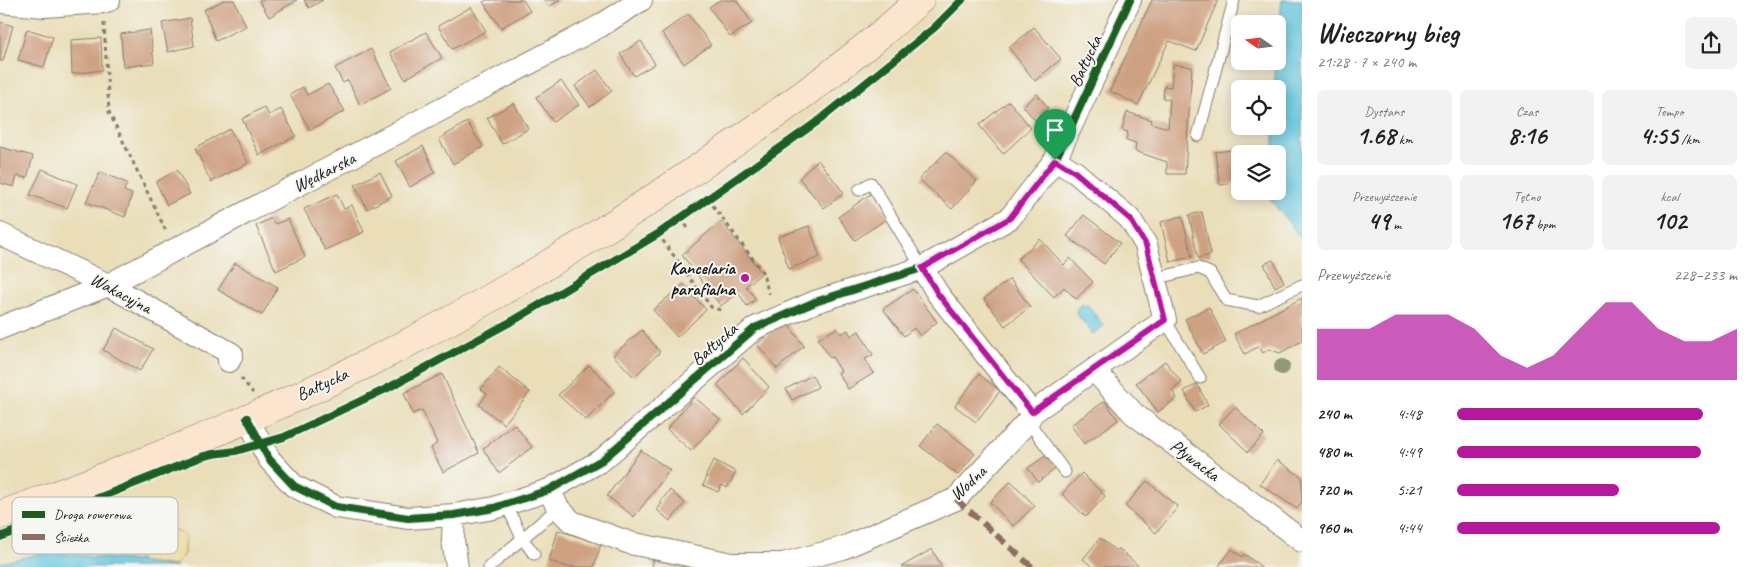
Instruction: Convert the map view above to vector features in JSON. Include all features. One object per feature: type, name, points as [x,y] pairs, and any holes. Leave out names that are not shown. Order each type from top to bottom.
[{"type":"main road","name":"Bałtycka","points":[[50,497],[247,418],[398,348],[555,260],[677,184],[791,104],[875,39],[920,0]]},
{"type":"main road","name":"Bałtycka","points":[[0,515],[12,511]]},
{"type":"street","name":"Wędkarska","points":[[0,328],[108,285],[600,26],[641,0]]},
{"type":"street","name":"Bałtycka","points":[[247,418],[268,459],[294,486],[336,507],[408,518],[454,515],[506,504],[554,499],[755,328],[815,302],[922,268],[1010,218],[1055,160],[1130,0]]},
{"type":"street","points":[[0,2],[45,6],[106,1]]},
{"type":"street","points":[[1055,160],[1075,172],[1130,219],[1146,245],[1165,320]]},
{"type":"street","name":"Wakacyjna","points":[[0,234],[108,285],[232,354],[229,361]]},
{"type":"street","points":[[922,268],[938,294],[1030,417]]},
{"type":"street","name":"Wodna","points":[[554,499],[572,522],[630,544],[731,566],[783,564],[843,548],[956,498],[1030,417],[1165,320]]},
{"type":"street","name":"Pływacka","points":[[1095,371],[1134,414],[1302,542]]},
{"type":"street","points":[[454,515],[453,540],[458,567]]},
{"type":"lane","points":[[1198,136],[1234,0]]},
{"type":"lane","points":[[860,190],[871,183],[922,268]]},
{"type":"lane","points":[[1154,279],[1198,268],[1210,273],[1226,300],[1258,306],[1302,285]]},
{"type":"lane","points":[[1165,320],[1173,330],[1200,378]]},
{"type":"lane","points":[[1030,417],[1065,472]]},
{"type":"lane","points":[[489,567],[522,538],[554,499]]},
{"type":"lane","points":[[506,504],[522,538],[534,554]]},
{"type":"path","points":[[106,1],[109,112],[175,250]]},
{"type":"path","points":[[708,199],[762,271],[769,294]]},
{"type":"path","points":[[681,218],[690,232]]},
{"type":"path","points":[[658,234],[711,307],[724,311]]},
{"type":"sand","points":[[178,532],[185,536],[184,554],[174,566],[138,561],[138,554],[178,554]]},
{"type":"water","points":[[1282,0],[1302,0],[1302,239],[1271,200],[1286,200],[1286,145],[1274,145],[1274,135],[1286,135],[1286,80],[1275,80],[1275,70],[1286,70],[1286,15],[1280,15]]},
{"type":"water","points":[[1082,304],[1086,306],[1087,304],[1104,326],[1093,334],[1076,313],[1077,308]]},
{"type":"water","points":[[38,554],[66,554],[177,567],[0,567],[0,563]]},
{"type":"building","points":[[224,0],[234,0],[246,26],[216,41],[204,10]]},
{"type":"building","points":[[259,0],[297,0],[269,17]]},
{"type":"building","points":[[304,0],[323,0],[309,8]]},
{"type":"building","points":[[487,0],[523,0],[530,11],[501,28],[483,2]]},
{"type":"building","points":[[544,0],[560,0],[549,7]]},
{"type":"building","points":[[720,0],[736,0],[752,23],[730,37],[709,7]]},
{"type":"building","points":[[1152,0],[1218,0],[1196,51],[1169,41],[1138,105],[1110,91]]},
{"type":"building","points":[[471,7],[486,31],[452,49],[438,26]]},
{"type":"building","points":[[688,14],[711,45],[684,64],[662,33]]},
{"type":"building","points":[[190,18],[194,46],[168,52],[162,23]]},
{"type":"building","points":[[0,22],[13,26],[3,61],[0,61]]},
{"type":"building","points":[[1034,27],[1061,59],[1035,81],[1009,48]]},
{"type":"building","points":[[27,29],[53,37],[44,67],[18,60]]},
{"type":"building","points":[[150,30],[154,63],[123,67],[121,34]]},
{"type":"building","points":[[426,32],[442,58],[405,79],[390,52]]},
{"type":"building","points":[[101,38],[102,70],[72,74],[71,40]]},
{"type":"building","points":[[641,41],[655,64],[634,76],[620,54]]},
{"type":"building","points":[[371,49],[391,88],[360,105],[348,80],[343,83],[335,68]]},
{"type":"building","points":[[1173,64],[1192,67],[1185,174],[1167,174],[1167,162],[1135,151],[1136,143],[1126,140],[1128,132],[1122,130],[1127,112],[1152,120],[1151,123],[1168,128],[1170,100],[1163,98],[1164,86],[1171,87]]},
{"type":"building","points":[[597,70],[612,91],[590,107],[575,86]]},
{"type":"building","points":[[561,81],[579,105],[553,122],[536,97]]},
{"type":"building","points":[[328,84],[345,111],[310,130],[290,95],[303,87],[307,95]]},
{"type":"building","points":[[1037,94],[1048,108],[1035,120],[1023,106]]},
{"type":"building","points":[[1009,101],[1031,128],[1003,154],[979,125]]},
{"type":"building","points":[[514,103],[528,129],[502,144],[487,118]]},
{"type":"building","points":[[264,107],[269,115],[281,109],[296,136],[259,155],[242,119]]},
{"type":"building","points":[[467,122],[483,147],[453,164],[439,139]]},
{"type":"building","points":[[230,129],[248,163],[211,182],[195,148]]},
{"type":"building","points":[[423,146],[435,172],[410,187],[396,161]]},
{"type":"building","points":[[0,147],[33,156],[27,178],[17,176],[14,187],[0,183]]},
{"type":"building","points":[[1231,150],[1231,183],[1220,185],[1215,152]]},
{"type":"building","points":[[946,152],[977,181],[952,209],[919,179]]},
{"type":"building","points":[[818,160],[844,193],[824,208],[799,178]]},
{"type":"building","points":[[42,169],[77,184],[67,208],[30,195]]},
{"type":"building","points":[[177,170],[190,194],[167,205],[156,182]]},
{"type":"building","points":[[100,172],[127,183],[124,191],[132,194],[125,217],[86,202]]},
{"type":"building","points":[[380,172],[392,196],[367,209],[355,185]]},
{"type":"building","points":[[872,193],[889,217],[855,240],[838,217]]},
{"type":"building","points":[[337,194],[344,209],[352,205],[364,232],[325,250],[304,209]]},
{"type":"building","points":[[1202,212],[1211,255],[1198,258],[1189,215]]},
{"type":"building","points":[[1084,215],[1120,243],[1104,264],[1067,236]]},
{"type":"building","points":[[1182,216],[1192,257],[1170,262],[1161,222]]},
{"type":"building","points":[[271,218],[275,224],[288,219],[305,257],[276,271],[256,226]]},
{"type":"building","points":[[721,221],[762,273],[746,286],[756,299],[747,306],[738,292],[721,306],[682,255]]},
{"type":"building","points":[[809,226],[820,257],[789,269],[778,237]]},
{"type":"building","points":[[1040,239],[1064,265],[1070,258],[1093,282],[1076,299],[1064,287],[1054,297],[1018,259]]},
{"type":"building","points":[[1273,260],[1284,282],[1275,287],[1264,264]]},
{"type":"building","points":[[235,263],[278,287],[262,315],[218,290]]},
{"type":"building","points":[[1010,279],[1030,307],[1005,326],[984,299]]},
{"type":"building","points":[[683,284],[706,310],[677,337],[653,310]]},
{"type":"building","points":[[913,289],[937,322],[920,336],[914,328],[904,336],[883,309]]},
{"type":"building","points":[[1302,298],[1302,341],[1280,353],[1269,349],[1263,353],[1259,346],[1245,354],[1234,334]]},
{"type":"building","points":[[1209,307],[1226,342],[1203,354],[1185,319]]},
{"type":"building","points":[[785,320],[804,346],[777,369],[757,344]]},
{"type":"building","points":[[116,328],[153,349],[140,371],[103,350]]},
{"type":"building","points":[[837,328],[841,334],[848,330],[851,336],[859,331],[873,355],[865,359],[874,373],[848,389],[838,373],[841,371],[818,339]]},
{"type":"building","points":[[642,330],[660,352],[634,377],[613,355]]},
{"type":"building","points":[[743,358],[769,387],[743,414],[717,385]]},
{"type":"building","points":[[1165,361],[1182,383],[1172,390],[1177,398],[1158,412],[1136,383]]},
{"type":"building","points":[[589,365],[615,391],[586,420],[558,395]]},
{"type":"building","points":[[499,367],[530,392],[504,424],[479,405],[487,394],[481,389]]},
{"type":"building","points":[[442,374],[479,453],[443,472],[431,448],[437,443],[422,410],[413,414],[404,393]]},
{"type":"building","points":[[979,374],[1000,391],[976,422],[955,406]]},
{"type":"building","points":[[812,375],[818,387],[792,400],[786,389]]},
{"type":"building","points":[[1197,384],[1208,405],[1195,412],[1184,391]]},
{"type":"building","points":[[694,397],[720,419],[691,451],[667,429]]},
{"type":"building","points":[[1105,401],[1118,420],[1084,444],[1071,425]]},
{"type":"building","points":[[1235,407],[1264,435],[1248,452],[1219,424]]},
{"type":"building","points":[[514,424],[532,447],[499,473],[483,449]]},
{"type":"building","points":[[937,424],[975,453],[958,475],[920,446]]},
{"type":"building","points":[[641,450],[670,470],[634,517],[607,496]]},
{"type":"building","points":[[1048,454],[1058,467],[1038,482],[1028,468]]},
{"type":"building","points":[[714,460],[736,472],[727,488],[722,485],[718,492],[703,485]]},
{"type":"building","points":[[1277,460],[1302,477],[1302,501],[1297,509],[1260,484]]},
{"type":"building","points":[[1082,473],[1105,496],[1086,517],[1062,494]]},
{"type":"building","points":[[1011,481],[1035,506],[1013,526],[990,502]]},
{"type":"building","points":[[1147,481],[1178,507],[1156,533],[1125,506]]},
{"type":"building","points":[[670,490],[685,503],[670,521],[657,510],[662,503],[660,502]]},
{"type":"building","points":[[558,530],[601,544],[594,567],[568,567],[549,561]]},
{"type":"building","points":[[1100,538],[1116,551],[1118,548],[1140,567],[1093,567],[1083,559]]},
{"type":"building","points":[[932,549],[942,567],[901,567]]},
{"type":"building","points":[[1232,549],[1242,557],[1244,554],[1262,567],[1218,567]]},
{"type":"building","points":[[655,553],[691,562],[689,567],[652,567]]},
{"type":"marked path","points":[[956,499],[1032,567]]},
{"type":"cycle path","points":[[100,497],[201,457],[236,451],[284,437],[386,389],[516,319],[658,234],[821,119],[934,28],[962,0]]},
{"type":"cycle path","points":[[247,418],[269,459],[294,486],[336,507],[408,518],[454,515],[494,508],[549,490],[602,460],[755,328],[815,302],[922,268],[1010,218],[1055,160],[1130,0]]},
{"type":"cycle path","points":[[0,537],[12,532]]},
{"type":"place","name":"Kancelaria parafialna","points":[[745,278]]},
{"type":"route","points":[[1055,160],[1075,172],[1130,219],[1146,245],[1165,320],[1095,371],[1032,412],[938,294],[922,268],[1010,218],[1055,160]]}]
